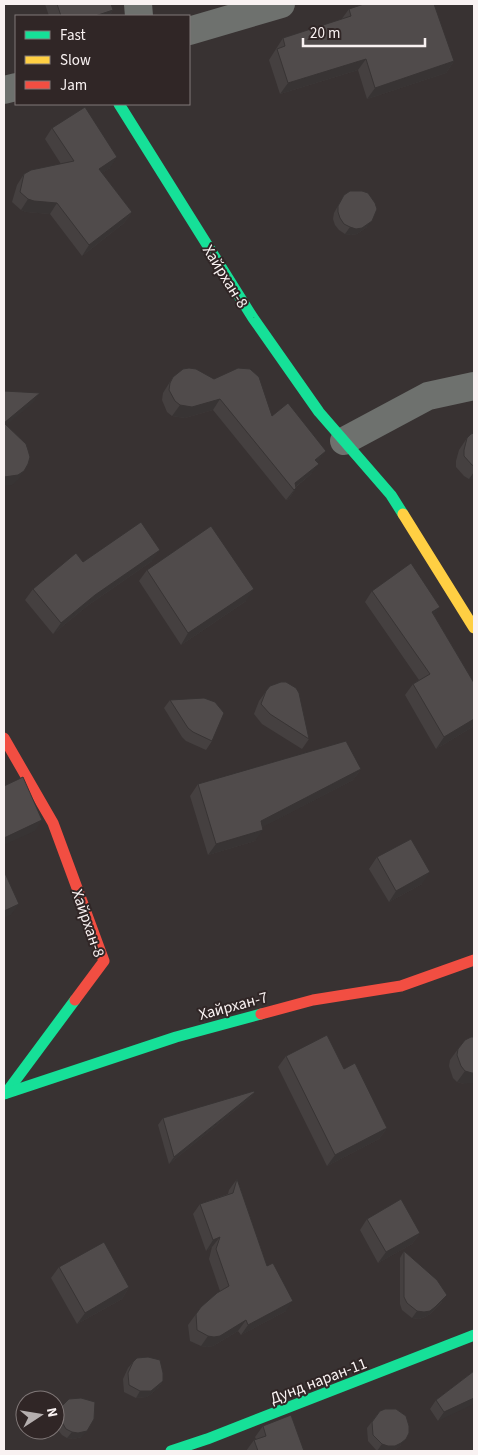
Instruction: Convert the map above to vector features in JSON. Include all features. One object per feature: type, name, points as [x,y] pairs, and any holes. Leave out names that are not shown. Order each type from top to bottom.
[{"type":"street","points":[[190,31],[281,4]]},
{"type":"street","name":"Хайрхан-8","points":[[120,105],[253,318],[319,412],[391,495],[474,628]]},
{"type":"street","points":[[344,441],[428,396],[474,386]]},
{"type":"street","name":"Хайрхан-8","points":[[4,738],[53,823],[104,961],[5,1093]]},
{"type":"street","name":"Хайрхан-7","points":[[5,1093],[176,1037],[313,1000],[401,986],[474,960]]},
{"type":"street","name":"Дунд наран-11","points":[[172,1451],[269,1416],[474,1336]]},
{"type":"building","points":[[57,4],[111,4],[113,10],[98,15],[61,15]]},
{"type":"building","points":[[364,4],[434,4],[454,61],[375,88],[366,59],[288,83],[277,49],[285,46],[283,38],[351,16],[349,9]]},
{"type":"building","points":[[85,107],[117,157],[99,169],[132,212],[89,245],[57,203],[34,201],[28,199],[20,192],[24,174],[31,170],[74,161],[52,128]]},
{"type":"building","points":[[350,191],[368,193],[377,209],[372,221],[362,228],[356,229],[344,224],[338,212],[338,206],[344,195]]},
{"type":"building","points":[[238,368],[250,369],[259,377],[272,416],[288,403],[326,451],[315,460],[319,464],[295,483],[296,488],[294,490],[220,399],[192,407],[180,405],[175,401],[169,390],[170,383],[173,377],[183,369],[196,369],[214,379]]},
{"type":"building","points":[[4,391],[40,393],[4,423]]},
{"type":"building","points":[[4,423],[26,444],[30,457],[24,471],[18,475],[4,477]]},
{"type":"building","points":[[474,433],[474,466],[464,456],[464,450],[467,438]]},
{"type":"building","points":[[141,522],[160,550],[95,595],[61,623],[33,589],[76,553],[83,562]]},
{"type":"building","points":[[211,526],[254,589],[188,633],[147,570]]},
{"type":"building","points":[[411,563],[440,607],[432,612],[474,683],[474,719],[444,737],[413,684],[430,674],[372,591]]},
{"type":"building","points":[[286,682],[296,688],[299,693],[309,739],[270,714],[261,704],[270,686]]},
{"type":"building","points":[[204,698],[215,702],[224,713],[212,741],[188,728],[170,700]]},
{"type":"building","points":[[346,741],[361,769],[261,821],[263,830],[216,844],[198,784]]},
{"type":"building","points":[[23,777],[42,820],[4,838],[4,786]]},
{"type":"building","points":[[411,839],[430,872],[396,891],[377,857]]},
{"type":"building","points":[[4,871],[19,904],[4,911]]},
{"type":"building","points":[[327,1035],[344,1069],[355,1063],[387,1128],[335,1155],[286,1056]]},
{"type":"building","points":[[474,1037],[474,1073],[465,1071],[457,1055],[458,1049],[465,1040]]},
{"type":"building","points":[[255,1092],[174,1157],[163,1118]]},
{"type":"building","points":[[237,1179],[267,1266],[273,1263],[293,1301],[248,1325],[246,1320],[220,1336],[214,1337],[197,1330],[196,1314],[217,1293],[229,1286],[216,1249],[220,1237],[213,1240],[200,1204],[233,1193]]},
{"type":"building","points":[[401,1199],[420,1233],[386,1252],[367,1219]]},
{"type":"building","points":[[104,1242],[129,1287],[85,1313],[59,1267]]},
{"type":"building","points":[[404,1251],[437,1280],[447,1295],[430,1311],[417,1311],[407,1303],[404,1297]]},
{"type":"building","points":[[148,1357],[160,1360],[163,1381],[151,1391],[140,1391],[129,1385],[128,1373],[137,1358]]},
{"type":"building","points":[[474,1371],[474,1398],[444,1412],[436,1400]]},
{"type":"building","points":[[81,1398],[95,1402],[94,1419],[87,1431],[72,1432],[65,1427],[65,1403],[69,1399]]},
{"type":"building","points":[[396,1409],[406,1416],[409,1426],[409,1433],[406,1439],[395,1446],[382,1444],[373,1435],[372,1422],[380,1411]]},
{"type":"building","points":[[291,1415],[304,1451],[258,1451],[254,1440],[266,1436],[263,1426]]},
{"type":"traffic: fast","points":[[120,105],[253,318],[319,412],[391,495],[403,514]]},
{"type":"traffic: fast","points":[[6,1093],[75,1000]]},
{"type":"traffic: fast","points":[[4,1094],[176,1037],[261,1014]]},
{"type":"traffic: fast","points":[[171,1451],[207,1439],[474,1335]]},
{"type":"traffic: slow","points":[[403,514],[474,628]]},
{"type":"traffic: jam","points":[[4,738],[53,823],[104,961],[75,1000]]},
{"type":"traffic: jam","points":[[261,1014],[313,1000],[401,986],[474,960]]}]
